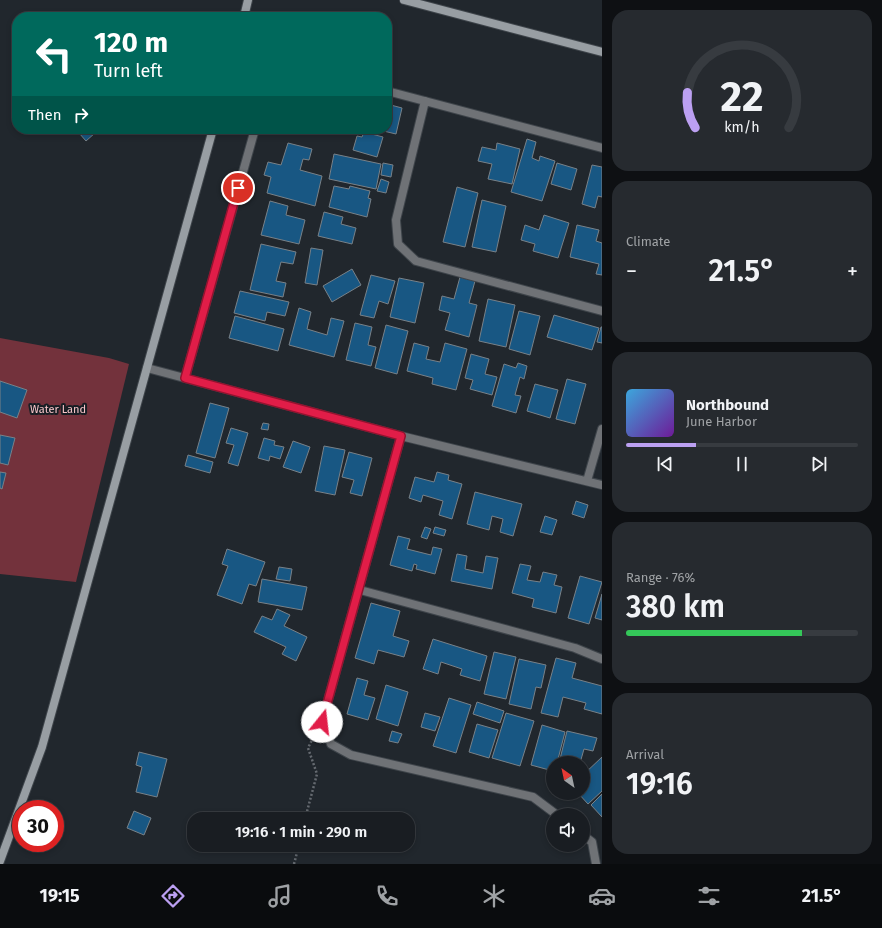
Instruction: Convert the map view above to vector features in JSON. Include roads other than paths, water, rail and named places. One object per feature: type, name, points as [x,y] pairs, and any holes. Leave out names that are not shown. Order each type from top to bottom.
[{"type":"street","points":[[245,12],[248,0]]},
{"type":"street","points":[[404,0],[602,52]]},
{"type":"street","points":[[392,92],[602,148]]},
{"type":"street","points":[[425,101],[396,220],[398,244],[416,261],[602,311]]},
{"type":"street","points":[[0,861],[42,747],[212,134]]},
{"type":"street","points":[[185,378],[254,134]]},
{"type":"street","points":[[147,368],[401,436],[602,485]]},
{"type":"street","points":[[587,481],[602,429]]},
{"type":"street","points":[[401,436],[360,590],[322,722],[331,744],[351,755],[533,797],[548,808]]},
{"type":"street","points":[[360,590],[575,648],[602,659]]},
{"type":"street","points":[[590,840],[592,842],[596,864]]},
{"type":"park label","name":"Water Land","points":[[58,409]]}]
